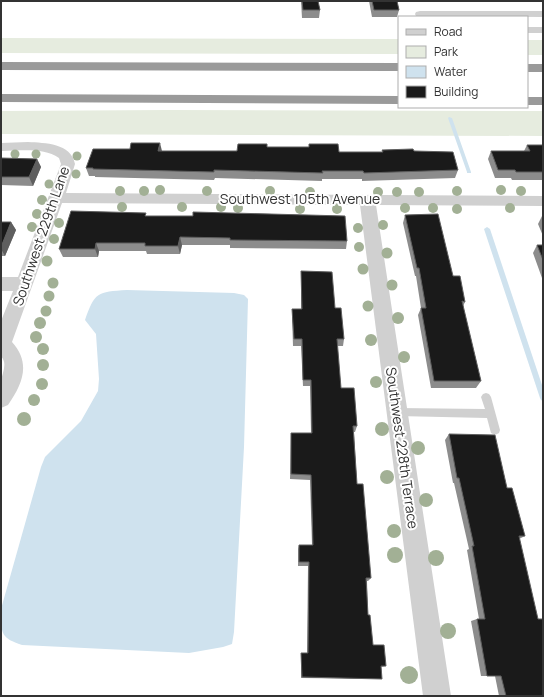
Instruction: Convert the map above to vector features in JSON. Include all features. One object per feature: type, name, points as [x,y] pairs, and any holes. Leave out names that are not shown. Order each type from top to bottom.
[{"type":"highway","points":[[1,66],[398,67]]},
{"type":"highway","points":[[528,68],[543,68]]},
{"type":"highway","points":[[1,98],[398,100]]},
{"type":"highway","points":[[528,101],[543,101]]},
{"type":"street","points":[[416,1],[421,16],[543,14]]},
{"type":"street","points":[[528,30],[543,30]]},
{"type":"street","name":"Southwest 229th Lane","points":[[1,147],[49,148],[64,155],[68,164],[57,198],[2,345],[11,355],[14,368],[8,388],[1,399]]},
{"type":"street","name":"Southwest 105th Avenue","points":[[57,198],[543,201]]},
{"type":"street","name":"Southwest 228th Terrace","points":[[367,199],[437,696]]},
{"type":"street","points":[[1,284],[25,284]]},
{"type":"lane","points":[[486,397],[495,430]]},
{"type":"lane","points":[[397,412],[491,414]]},
{"type":"green space","points":[[1,38],[398,39],[398,54],[1,53]]},
{"type":"green space","points":[[528,40],[543,40],[543,55],[528,55]]},
{"type":"green space","points":[[1,111],[543,111],[543,136],[1,134]]},
{"type":"water","points":[[127,290],[234,293],[244,295],[248,299],[244,447],[234,632],[232,644],[189,653],[22,645],[9,640],[3,633],[1,624],[1,609],[41,467],[45,457],[81,421],[98,391],[99,379],[96,334],[85,320],[92,304],[98,295],[103,293]]},
{"type":"building","points":[[302,1],[318,1],[320,10],[303,10]]},
{"type":"building","points":[[372,1],[397,1],[399,10],[374,10]]},
{"type":"building","points":[[131,143],[160,143],[158,151],[237,151],[238,144],[267,144],[267,147],[309,147],[309,144],[338,144],[339,152],[383,152],[382,150],[413,149],[414,151],[453,152],[458,170],[364,173],[363,171],[322,171],[323,173],[214,170],[214,172],[86,168],[93,149],[130,149]]},
{"type":"building","points":[[527,145],[543,145],[543,172],[498,170],[491,151],[530,151]]},
{"type":"building","points":[[1,158],[37,159],[29,177],[1,177]]},
{"type":"building","points":[[71,211],[146,213],[145,216],[193,216],[193,212],[345,216],[347,241],[230,240],[230,238],[180,237],[178,246],[145,246],[145,243],[96,243],[95,249],[59,249]]},
{"type":"building","points":[[438,214],[453,276],[460,276],[465,302],[462,301],[481,381],[434,381],[421,308],[426,308],[419,268],[417,268],[405,215]]},
{"type":"building","points":[[1,222],[11,222],[1,247]]},
{"type":"building","points":[[537,245],[543,245],[543,260]]},
{"type":"building","points":[[301,271],[332,272],[335,308],[341,308],[344,339],[337,339],[341,388],[354,388],[357,426],[353,426],[357,484],[363,484],[371,578],[366,578],[368,615],[370,615],[373,645],[384,645],[386,666],[381,666],[382,679],[302,677],[301,653],[308,653],[309,562],[299,562],[299,545],[313,545],[311,475],[291,474],[291,433],[312,433],[311,380],[303,380],[302,339],[294,339],[292,309],[302,309]]},
{"type":"building","points":[[449,434],[495,435],[507,488],[512,488],[525,536],[519,536],[538,619],[543,619],[543,696],[506,696],[501,676],[487,676],[477,619],[485,619],[472,546],[474,546],[459,478],[457,478]]},
{"type":"waterway","points":[[450,118],[469,172]]},
{"type":"waterway","points":[[487,229],[543,398]]}]
